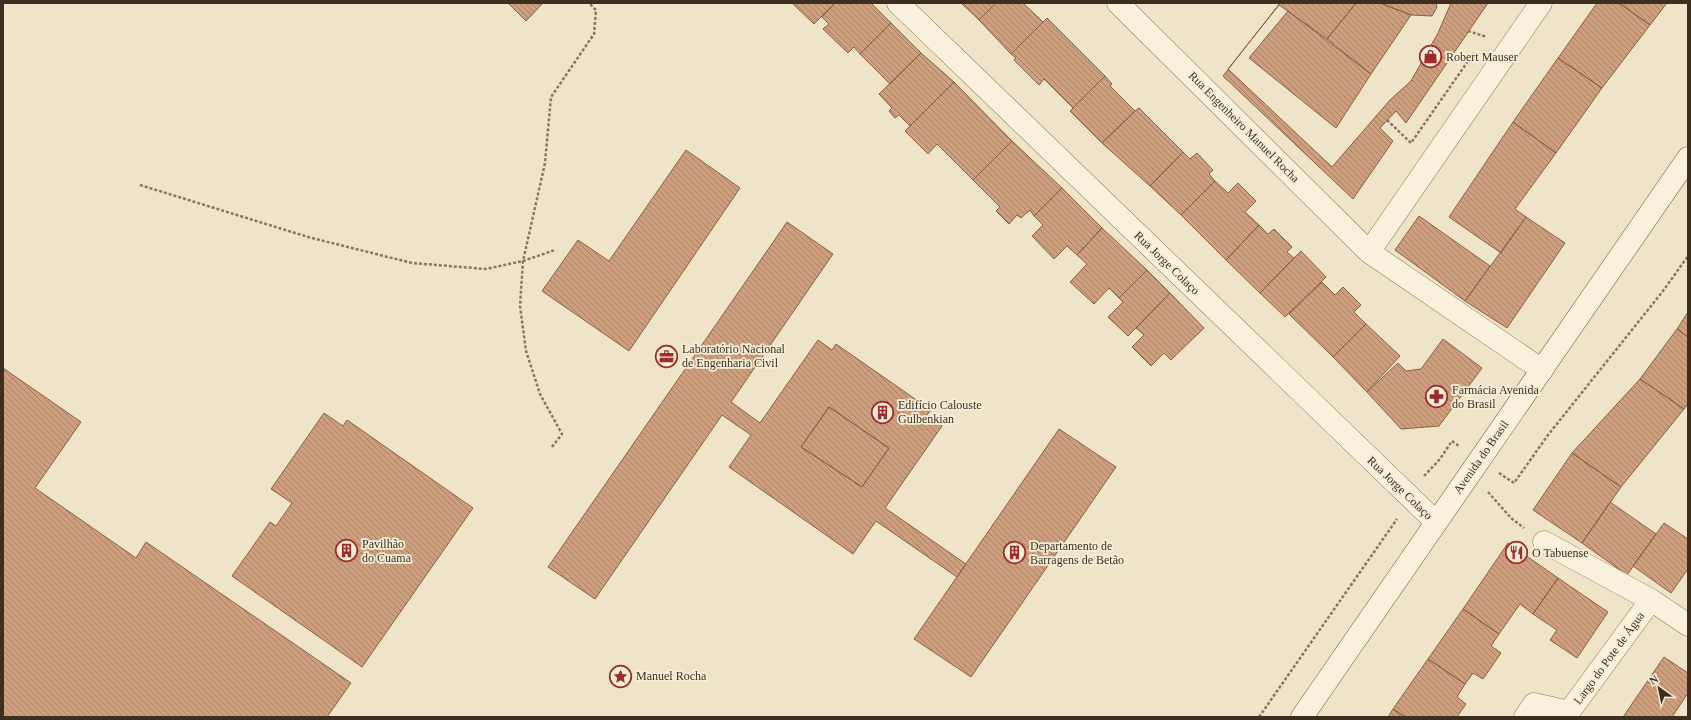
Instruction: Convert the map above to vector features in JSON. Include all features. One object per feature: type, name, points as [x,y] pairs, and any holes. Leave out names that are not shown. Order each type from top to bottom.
[{"type":"street","name":"Rua Jorge Colaço","points":[[898,3],[1436,522]]},
{"type":"street","name":"Rua Engenheiro Manuel Rocha","points":[[1118,3],[1369,252],[1542,370]]},
{"type":"street","points":[[1369,252],[1541,3]]},
{"type":"street","name":"Avenida do Brasil","points":[[1302,717],[1688,158]]},
{"type":"street","points":[[1544,542],[1651,600],[1688,625]]},
{"type":"street","name":"Largo do Pote de Água","points":[[1525,717],[1534,704],[1570,712],[1651,600]]},
{"type":"path","points":[[552,447],[562,434],[540,394],[526,351],[520,306],[523,261],[545,162],[551,97],[594,34],[596,10],[589,3]]},
{"type":"path","points":[[1468,31],[1491,39]]},
{"type":"path","points":[[1387,120],[1411,143]]},
{"type":"path","points":[[140,185],[308,237],[412,263],[486,269],[523,261],[555,250]]},
{"type":"path","points":[[1440,459],[1487,490],[1511,518],[1544,542]]},
{"type":"building","points":[[508,3],[543,3],[526,21]]},
{"type":"building","points":[[792,3],[835,3],[814,24]]},
{"type":"building","points":[[835,3],[871,3],[891,23],[860,54],[854,47],[848,53],[823,29],[829,24],[822,17]]},
{"type":"building","points":[[961,3],[996,3],[979,20]]},
{"type":"building","points":[[996,3],[1023,3],[1043,22],[1011,54],[979,20]]},
{"type":"building","points":[[1280,3],[1488,3],[1406,123],[1396,111],[1380,128],[1393,141],[1353,199],[1223,76]]},
{"type":"building","points":[[1356,3],[1380,3],[1411,15],[1371,74],[1327,39]]},
{"type":"building","points":[[1356,3],[1451,3],[1438,33],[1411,81],[1390,100],[1332,167],[1228,69],[1279,5],[1327,39]]},
{"type":"building","points":[[1380,3],[1436,3],[1437,7],[1432,16],[1411,15]]},
{"type":"building","points":[[1597,3],[1619,3],[1650,25],[1602,88],[1558,58]]},
{"type":"building","points":[[1619,3],[1667,3],[1650,25]]},
{"type":"building","points":[[1288,11],[1371,74],[1336,128],[1249,58]]},
{"type":"building","points":[[1047,18],[1105,76],[1073,108],[1044,79],[1039,85],[1014,60],[1016,58],[1011,54]]},
{"type":"building","points":[[891,23],[921,53],[890,84],[860,54]]},
{"type":"building","points":[[921,53],[954,82],[910,126],[899,115],[895,118],[889,111],[892,108],[879,94]]},
{"type":"building","points":[[1558,58],[1602,88],[1556,153],[1513,122]]},
{"type":"building","points":[[1105,76],[1112,84],[1110,86],[1135,111],[1102,143],[1070,111]]},
{"type":"building","points":[[954,82],[1012,141],[973,180],[937,144],[928,154],[905,131]]},
{"type":"building","points":[[1139,108],[1183,152],[1150,186],[1102,143]]},
{"type":"building","points":[[1513,122],[1556,153],[1515,209],[1526,217],[1501,253],[1449,217]]},
{"type":"building","points":[[1012,141],[1062,188],[1034,216],[1030,210],[1021,218],[1017,215],[1009,224],[996,211],[1000,207],[973,180]]},
{"type":"building","points":[[686,150],[740,188],[629,351],[542,291],[578,240],[609,261]]},
{"type":"building","points":[[1183,152],[1190,159],[1197,153],[1213,170],[1209,174],[1215,181],[1181,215],[1150,186]]},
{"type":"building","points":[[1215,181],[1228,193],[1238,183],[1256,201],[1245,212],[1259,225],[1226,260],[1181,215]]},
{"type":"building","points":[[1062,188],[1102,228],[1077,255],[1067,246],[1054,259],[1032,236],[1043,225],[1034,216]]},
{"type":"building","points":[[1419,216],[1490,266],[1465,301],[1395,250]]},
{"type":"building","points":[[1526,217],[1565,243],[1507,328],[1465,301]]},
{"type":"building","name":"Edifício Calouste Gulbenkian","points":[[787,222],[833,254],[731,402],[760,423],[818,340],[832,350],[836,344],[931,410],[927,415],[942,426],[885,508],[966,564],[957,577],[876,521],[853,554],[729,467],[751,435],[722,415],[595,599],[548,567]],"holes":[[[829,407],[889,448],[862,487],[801,447]]]},
{"type":"building","points":[[1259,225],[1268,234],[1274,229],[1292,247],[1287,252],[1294,258],[1260,293],[1226,260]]},
{"type":"building","points":[[1102,228],[1147,270],[1119,298],[1109,288],[1094,304],[1070,282],[1087,264],[1077,255]]},
{"type":"building","points":[[1301,251],[1326,277],[1285,317],[1260,293]]},
{"type":"building","points":[[1147,270],[1170,293],[1128,336],[1108,317],[1123,302],[1119,298]]},
{"type":"building","points":[[1322,282],[1335,295],[1343,287],[1361,305],[1354,312],[1366,324],[1333,357],[1289,314]]},
{"type":"building","points":[[1170,293],[1204,328],[1171,360],[1164,353],[1151,366],[1132,347],[1144,335],[1136,328]]},
{"type":"building","points":[[1688,312],[1688,337],[1677,329]]},
{"type":"building","points":[[1366,324],[1400,356],[1367,392],[1333,357]]},
{"type":"building","points":[[1677,329],[1688,337],[1688,404],[1684,409],[1640,379]]},
{"type":"building","points":[[1443,339],[1482,368],[1439,426],[1401,429],[1367,392],[1398,363],[1406,371],[1421,369]]},
{"type":"building","points":[[3,368],[81,422],[35,488],[136,558],[146,542],[351,683],[327,717],[3,717]]},
{"type":"building","points":[[1640,379],[1684,409],[1621,487],[1572,453]]},
{"type":"building","points":[[829,407],[889,448],[862,487],[801,447]]},
{"type":"building","name":"Pavilhão do Cuama","points":[[324,413],[343,426],[347,420],[473,508],[362,667],[232,576],[270,522],[276,526],[292,503],[271,489]]},
{"type":"building","name":"Departamento de Barragens de Betão","points":[[1059,429],[1116,467],[971,677],[914,639]]},
{"type":"building","points":[[1572,453],[1621,487],[1582,543],[1533,510]]},
{"type":"building","points":[[1610,502],[1656,534],[1627,575],[1582,543]]},
{"type":"building","points":[[1664,523],[1688,539],[1688,569],[1671,593],[1633,566]]},
{"type":"building","points":[[1508,543],[1558,578],[1533,614],[1520,604],[1499,634],[1463,609]]},
{"type":"building","points":[[1558,578],[1608,612],[1577,658],[1550,640],[1557,630],[1533,614]]},
{"type":"building","points":[[1463,609],[1499,634],[1491,646],[1501,653],[1483,679],[1473,673],[1465,684],[1428,659]]},
{"type":"building","points":[[1664,657],[1688,673],[1688,693],[1672,717],[1623,717]]},
{"type":"building","points":[[1428,659],[1465,684],[1457,697],[1466,704],[1457,717],[1405,717],[1393,709]]},
{"type":"building","points":[[1393,709],[1405,717],[1388,717]]},
{"type":"place","name":"Robert Mauser","points":[[1430,57]]},
{"type":"place","name":"Laboratório Nacional de Engenharia Civil","points":[[666,356]]},
{"type":"place","name":"Farmácia Avenida do Brasil","points":[[1437,397]]},
{"type":"place","name":"Edifício Calouste Gulbenkian","points":[[883,412]]},
{"type":"place","name":"Pavilhão do Cuama","points":[[346,551]]},
{"type":"place","name":"Departamento de Barragens de Betão","points":[[1015,553]]},
{"type":"place","name":"O Tabuense","points":[[1516,553]]},
{"type":"place","name":"Manuel Rocha","points":[[621,676]]}]
